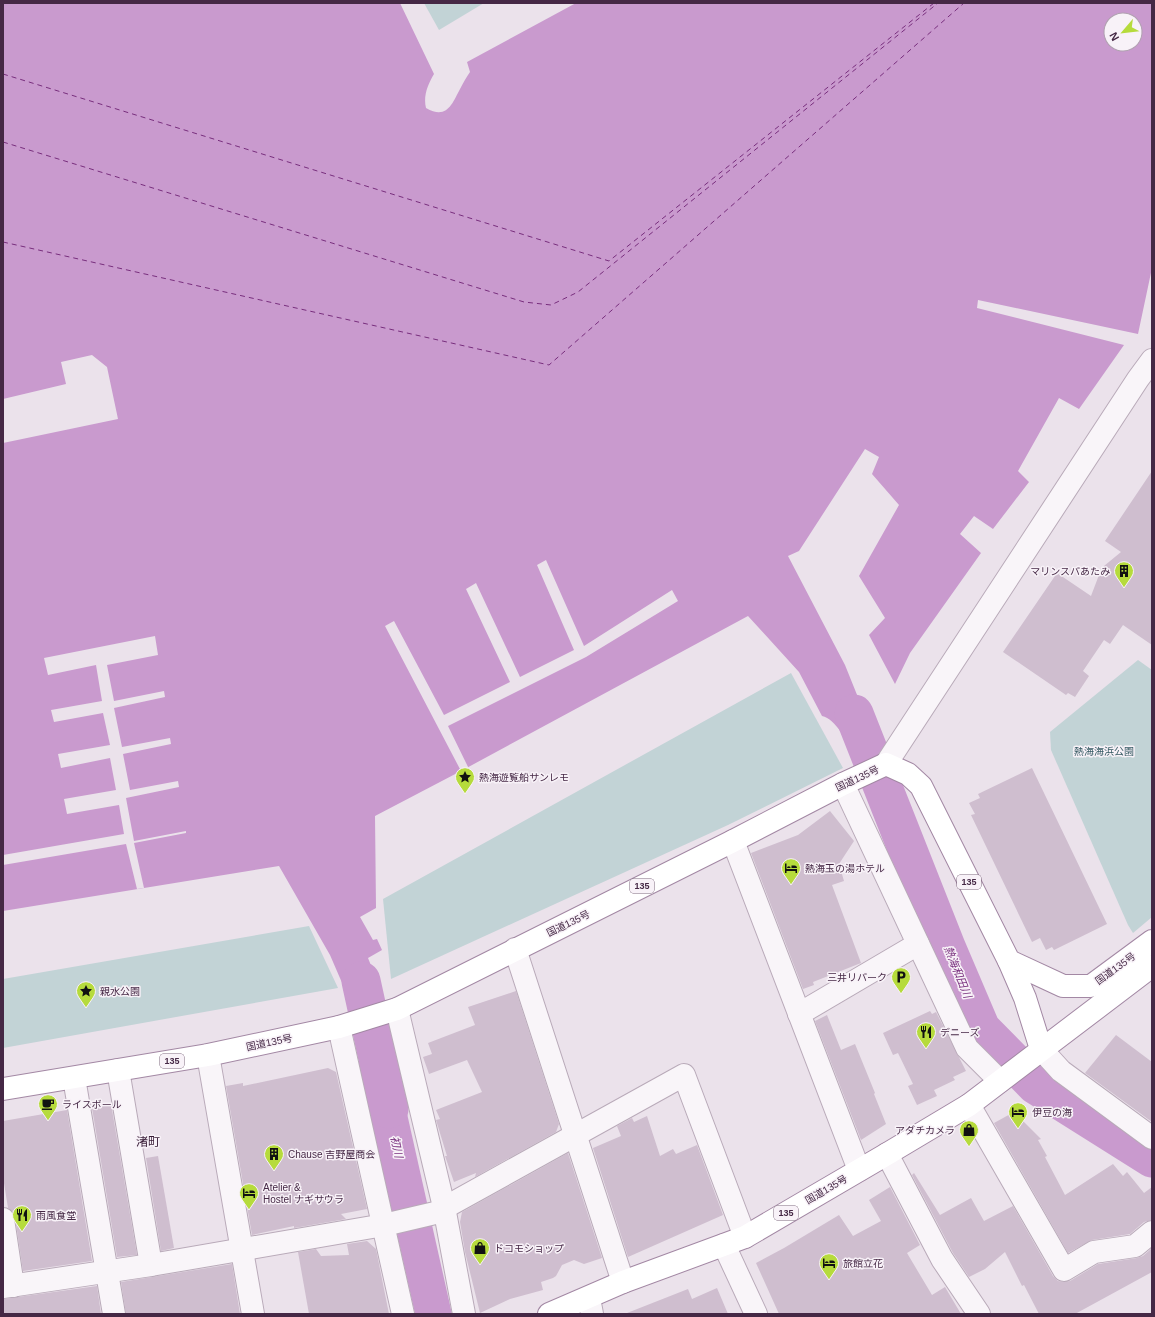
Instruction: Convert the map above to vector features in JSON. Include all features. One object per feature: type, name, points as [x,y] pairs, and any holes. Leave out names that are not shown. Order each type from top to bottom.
[{"type":"highway","name":"国道135号","points":[[3,1089],[208,1055],[339,1027],[397,1009],[733,841],[843,784],[886,764],[908,774],[921,786],[1009,961],[1025,998],[1041,1050]]},
{"type":"highway","name":"国道135号","points":[[1009,961],[1063,986],[1091,986],[1152,941]]},
{"type":"highway","name":"国道135号","points":[[549,1314],[590,1306],[623,1282],[745,1237],[969,1105],[1152,966]]},
{"type":"street","points":[[886,764],[1138,379],[1152,360]]},
{"type":"street","points":[[843,784],[966,1048],[1003,1079]]},
{"type":"street","points":[[733,841],[859,1170]]},
{"type":"street","points":[[799,1014],[918,944]]},
{"type":"street","points":[[515,949],[623,1282]]},
{"type":"street","points":[[397,1009],[439,1210],[464,1314]]},
{"type":"street","points":[[339,1027],[403,1314]]},
{"type":"street","points":[[1041,1050],[1061,1071],[1152,1138]]},
{"type":"street","points":[[208,1055],[243,1248],[253,1314]]},
{"type":"street","points":[[118,1070],[151,1265]]},
{"type":"street","points":[[3,1218],[8,1287],[151,1265],[384,1225],[439,1210],[684,1074],[745,1237]]},
{"type":"street","points":[[74,1078],[114,1314]]},
{"type":"street","points":[[969,1105],[1064,1270],[1094,1252],[1134,1246],[1152,1232]]},
{"type":"street","points":[[887,1154],[942,1259],[979,1314]]},
{"type":"street","points":[[724,1245],[756,1314]]},
{"type":"green space","points":[[424,3],[484,3],[439,30]]},
{"type":"green space","name":"熱海海浜公園","points":[[1138,660],[1152,670],[1152,917],[1133,933],[1128,925],[1051,750],[1050,732]]},
{"type":"green space","points":[[791,673],[843,768],[728,825],[391,979],[383,899]]},
{"type":"green space","points":[[309,926],[338,988],[3,1048],[3,979]]},
{"type":"water","points":[[3,3],[400,3],[434,74],[427,90],[425,99],[426,108],[439,112],[448,109],[470,72],[467,62],[576,3],[1152,3],[1152,268],[1138,334],[978,300],[977,308],[1124,345],[1079,409],[1059,398],[1018,471],[1029,482],[993,529],[974,516],[960,534],[981,553],[910,653],[895,684],[869,635],[885,618],[859,576],[899,505],[872,474],[879,457],[865,449],[799,551],[788,556],[845,665],[876,742],[854,753],[836,726],[827,718],[822,716],[799,672],[748,616],[375,816],[376,908],[360,917],[373,940],[377,939],[382,950],[368,958],[378,983],[346,992],[330,955],[279,866],[3,911]]},
{"type":"water","points":[[393,1051],[452,1314],[415,1314],[358,1062]]},
{"type":"pier","points":[[92,355],[107,367],[118,419],[3,443],[3,399],[66,384],[61,362]]},
{"type":"pier","points":[[546,560],[584,646],[672,590],[678,601],[586,657],[448,726],[469,769],[461,771],[385,626],[394,621],[444,715],[510,682],[466,589],[476,583],[520,677],[574,650],[537,565]]},
{"type":"pier","points":[[155,636],[158,655],[107,665],[114,701],[164,691],[165,697],[114,708],[122,747],[170,738],[171,744],[123,754],[130,790],[178,781],[179,787],[126,798],[134,841],[186,831],[186,833],[134,843],[144,888],[137,889],[126,844],[3,865],[3,855],[124,834],[119,805],[67,814],[64,799],[116,790],[110,758],[61,768],[58,754],[110,745],[103,713],[54,722],[51,710],[102,701],[96,665],[48,675],[44,658]]},
{"type":"building","name":"マリンスパあたみ","points":[[1152,471],[1152,645],[1123,625],[1110,644],[1104,640],[1083,671],[1089,676],[1075,697],[1068,693],[1066,695],[1003,652],[1057,573],[1091,596],[1104,566],[1121,552],[1105,541]]},
{"type":"building","points":[[1032,768],[1107,924],[1054,950],[1052,947],[1046,950],[1040,938],[1032,942],[971,815],[975,814],[969,803],[980,798],[978,794]]},
{"type":"building","name":"熱海玉の湯ホテル","points":[[830,811],[854,841],[839,864],[844,881],[832,885],[861,963],[813,982],[814,985],[803,989],[751,853],[798,835]]},
{"type":"building","points":[[516,991],[559,1124],[556,1132],[475,1177],[476,1173],[454,1182],[445,1156],[447,1156],[436,1120],[440,1119],[436,1110],[482,1092],[467,1060],[429,1074],[423,1057],[432,1054],[428,1043],[475,1025],[468,1007]]},
{"type":"building","points":[[930,1011],[932,1014],[936,1012],[966,1071],[953,1077],[955,1080],[934,1090],[937,1096],[917,1105],[908,1086],[913,1084],[898,1053],[893,1055],[883,1033]]},
{"type":"building","points":[[827,1015],[841,1050],[855,1044],[886,1124],[861,1140],[815,1021]]},
{"type":"building","points":[[1116,1035],[1152,1062],[1152,1122],[1085,1073]]},
{"type":"building","points":[[328,1068],[336,1072],[367,1209],[341,1214],[346,1219],[294,1228],[294,1226],[252,1235],[226,1086],[243,1083],[243,1086]]},
{"type":"building","points":[[111,1104],[137,1255],[117,1257],[92,1108]]},
{"type":"building","points":[[67,1110],[92,1261],[23,1271],[15,1217],[13,1212],[8,1208],[3,1177],[3,1121]]},
{"type":"building","points":[[1014,1112],[1041,1139],[1038,1140],[1047,1156],[1045,1157],[1065,1195],[1113,1164],[1123,1176],[1127,1172],[1144,1193],[1152,1187],[1152,1220],[1144,1222],[1130,1234],[1092,1240],[1068,1253],[994,1123]]},
{"type":"building","points":[[647,1116],[660,1156],[673,1149],[676,1154],[697,1145],[723,1215],[628,1257],[593,1148],[621,1136],[617,1126],[632,1118],[634,1122]]},
{"type":"building","points":[[568,1153],[602,1258],[584,1264],[574,1260],[562,1265],[556,1276],[541,1282],[543,1290],[510,1299],[480,1313],[465,1252],[460,1222],[462,1212]]},
{"type":"building","points":[[158,1156],[174,1248],[161,1251],[146,1158]]},
{"type":"building","points":[[914,1173],[940,1215],[971,1198],[984,1221],[1013,1206],[1053,1276],[1058,1281],[1070,1281],[1098,1264],[1143,1256],[1152,1248],[1152,1272],[1075,1314],[1039,1314],[1024,1285],[1022,1286],[1005,1252],[985,1269],[969,1277],[953,1253],[912,1175]]},
{"type":"building","points":[[890,1187],[920,1245],[907,1253],[932,1295],[945,1287],[961,1314],[779,1314],[756,1263],[839,1215],[853,1236],[881,1221],[869,1200]]},
{"type":"building","points":[[367,1241],[376,1249],[389,1314],[309,1314],[298,1252],[316,1249],[321,1256],[349,1255],[347,1244]]},
{"type":"building","points":[[232,1264],[240,1314],[126,1314],[121,1282]]},
{"type":"building","points":[[97,1286],[101,1314],[3,1314],[3,1299]]},
{"type":"building","points":[[717,1288],[728,1314],[627,1314],[688,1289],[692,1299]]},
{"type":"waterway","name":"熱海和田川","points":[[854,714],[946,947],[981,1029],[1036,1085],[1152,1158]]},
{"type":"waterway","name":"初川","points":[[361,981],[389,1109]]},
{"type":"ferry route","points":[[3,74],[609,261],[934,3]]},
{"type":"ferry route","points":[[3,142],[524,302],[551,305],[578,292],[938,3]]},
{"type":"ferry route","points":[[3,242],[549,365],[964,3]]},
{"type":"place","name":"マリンスパあたみ","points":[[1124,588]]},
{"type":"place","name":"熱海遊覧船サンレモ","points":[[465,794]]},
{"type":"place","name":"熱海玉の湯ホテル","points":[[791,885]]},
{"type":"place","name":"三井リパーク","points":[[901,994]]},
{"type":"place","name":"親水公園","points":[[86,1008]]},
{"type":"place","name":"デニーズ","points":[[926,1049]]},
{"type":"place","name":"ライスボール","points":[[48,1121]]},
{"type":"place","name":"伊豆の海","points":[[1018,1129]]},
{"type":"place","name":"アダチカメラ","points":[[969,1147]]},
{"type":"place","name":"Chause 吉野屋商会","points":[[274,1171]]},
{"type":"place","name":"Atelier & Hostel ナギサウラ","points":[[249,1210]]},
{"type":"place","name":"雨風食堂","points":[[22,1232]]},
{"type":"place","name":"ドコモショップ","points":[[480,1265]]},
{"type":"place","name":"旅館立花","points":[[829,1280]]},
{"type":"district","name":"渚町","points":[[148,1142]]}]
